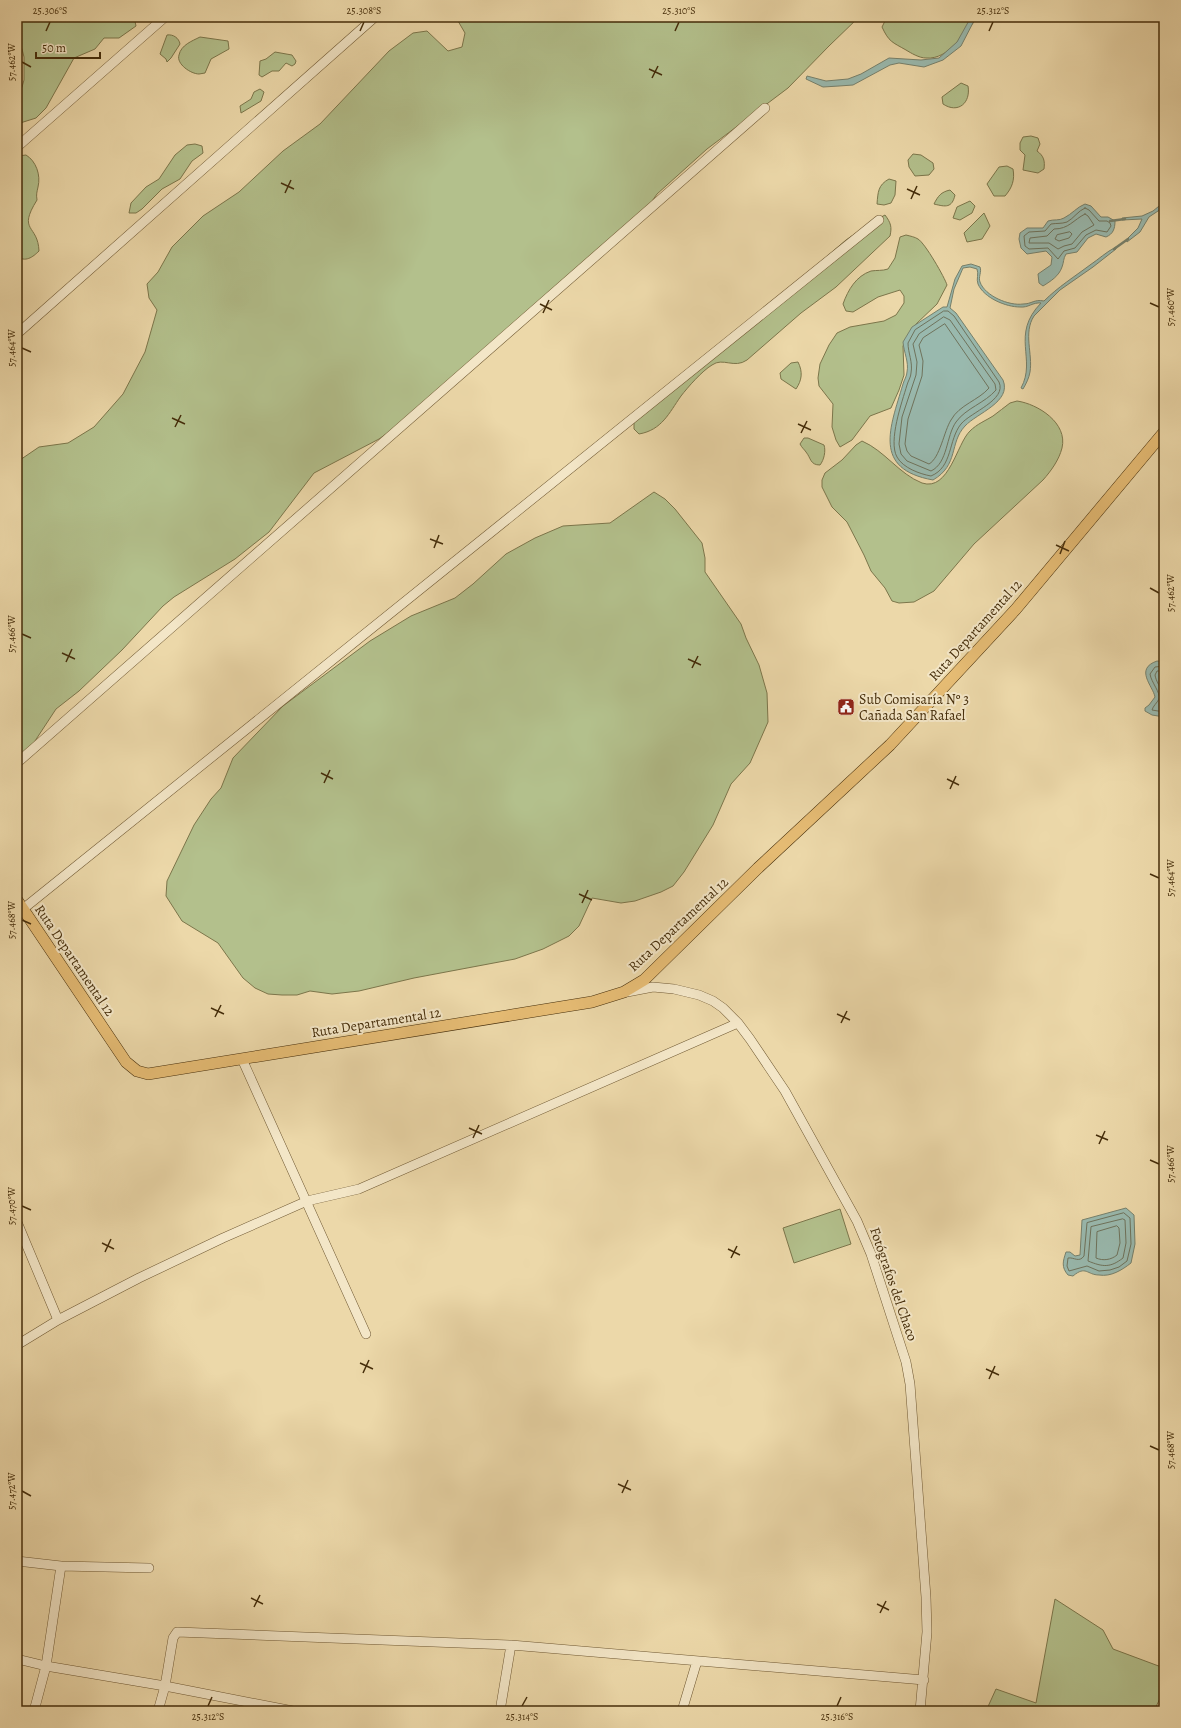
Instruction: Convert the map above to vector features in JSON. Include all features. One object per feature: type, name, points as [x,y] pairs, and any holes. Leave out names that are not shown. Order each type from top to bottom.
[{"type":"main road","name":"Ruta Departamental 12","points":[[20,905],[126,1062],[137,1071],[148,1074],[592,1002],[624,992],[644,980],[758,868],[890,745],[1016,609],[1164,432]]},
{"type":"street","points":[[17,147],[165,17]]},
{"type":"street","points":[[17,334],[375,17]]},
{"type":"street","points":[[17,762],[765,108]]},
{"type":"street","points":[[20,905],[879,220]]},
{"type":"street","name":"Fotógrafos del Chaco","points":[[624,992],[653,987],[693,993],[713,1001],[723,1008],[738,1023],[784,1091],[857,1221],[871,1254],[906,1362],[910,1384],[926,1598],[927,1632],[924,1680],[920,1711]]},
{"type":"street","points":[[17,1345],[58,1320],[139,1278],[307,1201],[359,1189],[738,1023]]},
{"type":"street","points":[[242,1059],[366,1334]]},
{"type":"street","points":[[17,1222],[58,1320]]},
{"type":"street","points":[[17,1561],[61,1566],[149,1568]]},
{"type":"street","points":[[34,1711],[46,1666],[61,1566]]},
{"type":"street","points":[[158,1711],[165,1686],[173,1638],[178,1632],[511,1645],[924,1680]]},
{"type":"street","points":[[500,1711],[511,1645]]},
{"type":"street","points":[[17,1659],[46,1666],[165,1686],[278,1710],[293,1711]]},
{"type":"street","points":[[682,1711],[697,1661]]},
{"type":"green space","points":[[17,17],[134,17],[136,26],[119,38],[104,38],[95,49],[74,58],[46,108],[36,118],[17,124],[17,95],[24,80],[24,57],[22,49],[17,41]]},
{"type":"green space","points":[[459,17],[859,17],[788,88],[707,149],[657,194],[641,217],[403,422],[379,439],[314,473],[269,532],[235,559],[174,597],[163,606],[122,650],[79,691],[56,709],[33,744],[17,763],[17,462],[39,447],[68,443],[94,427],[123,394],[145,352],[157,310],[149,298],[147,284],[158,272],[172,247],[203,216],[239,192],[283,151],[320,124],[389,51],[413,33],[427,31],[448,51],[462,47],[465,33],[458,21]]},
{"type":"green space","points":[[887,17],[978,17],[956,44],[949,50],[942,55],[926,58],[913,54],[889,39],[882,27]]},
{"type":"green space","points":[[167,35],[175,37],[180,44],[167,62],[166,59],[160,54]]},
{"type":"green space","points":[[200,37],[228,41],[229,49],[211,59],[205,73],[196,74],[182,65],[179,55],[184,46]]},
{"type":"green space","points":[[275,52],[292,55],[296,61],[295,64],[292,66],[286,63],[279,71],[272,71],[262,77],[259,75],[260,61],[266,59]]},
{"type":"green space","points":[[961,83],[968,86],[965,102],[954,108],[943,104],[942,97]]},
{"type":"green space","points":[[260,89],[264,92],[261,101],[241,113],[240,106],[251,99],[254,92]]},
{"type":"green space","points":[[1031,136],[1038,138],[1040,144],[1037,151],[1043,157],[1044,161],[1044,169],[1038,173],[1023,170],[1025,155],[1020,150],[1020,143],[1023,137]]},
{"type":"green space","points":[[195,144],[202,146],[203,153],[192,161],[180,179],[162,189],[136,213],[129,213],[131,203],[146,187],[159,179],[175,155],[187,145]]},
{"type":"green space","points":[[913,154],[921,155],[933,163],[934,169],[929,175],[915,176],[909,167],[908,160]]},
{"type":"green space","points":[[26,155],[33,161],[39,178],[37,200],[31,210],[29,223],[38,242],[39,251],[32,257],[23,259],[17,256],[17,158],[18,156]]},
{"type":"green space","points":[[1007,166],[1013,169],[1014,177],[1011,187],[1005,196],[994,196],[987,184],[999,167]]},
{"type":"green space","points":[[889,179],[896,181],[895,195],[891,203],[884,205],[877,204],[879,189],[885,181]]},
{"type":"green space","points":[[950,190],[955,195],[954,199],[948,206],[934,204],[940,195]]},
{"type":"green space","points":[[970,201],[975,206],[972,213],[960,220],[953,218],[957,207]]},
{"type":"green space","points":[[984,213],[990,226],[982,239],[967,242],[964,233]]},
{"type":"green space","points":[[885,215],[889,220],[891,230],[890,236],[836,287],[801,313],[747,360],[738,363],[720,362],[708,368],[687,388],[669,414],[654,429],[639,434],[634,429],[634,422],[846,240]]},
{"type":"green space","points":[[906,235],[918,239],[921,242],[943,275],[947,285],[937,304],[915,325],[903,346],[904,375],[891,408],[870,416],[852,440],[840,447],[832,427],[833,404],[819,386],[818,378],[820,364],[829,345],[837,333],[850,327],[884,321],[896,315],[904,303],[904,296],[900,290],[878,297],[853,312],[846,311],[843,304],[853,284],[861,276],[871,271],[888,269],[895,258],[900,237]]},
{"type":"green space","points":[[798,362],[801,369],[801,376],[800,382],[796,389],[781,379],[780,373],[791,363]]},
{"type":"green space","points":[[1017,401],[1034,406],[1050,416],[1060,431],[1063,439],[1062,448],[1059,457],[1049,473],[974,544],[934,591],[914,602],[899,603],[892,601],[885,588],[871,571],[847,522],[832,507],[822,487],[822,480],[825,473],[842,460],[856,445],[862,441],[870,445],[914,479],[922,483],[931,484],[946,474],[965,437],[970,431],[1010,403]]},
{"type":"green space","points":[[804,438],[808,438],[824,445],[825,450],[823,461],[820,465],[812,462],[800,444]]},
{"type":"green space","points":[[654,492],[665,499],[675,509],[702,543],[705,558],[705,572],[741,624],[759,665],[767,693],[768,722],[750,763],[731,784],[713,825],[684,872],[673,886],[635,901],[621,903],[592,898],[579,926],[569,936],[543,949],[515,959],[414,978],[359,991],[332,994],[310,991],[297,995],[268,994],[255,988],[243,978],[218,943],[182,921],[166,896],[167,881],[194,825],[211,799],[221,788],[233,758],[283,706],[370,641],[411,616],[455,598],[506,554],[535,538],[563,526],[610,523]]},
{"type":"green space","points":[[840,1209],[851,1244],[794,1263],[783,1228]]},
{"type":"green space","points":[[1055,1599],[1103,1630],[1113,1649],[1164,1668],[1164,1690],[1154,1711],[986,1711],[996,1689],[1036,1703]]},
{"type":"water","points":[[971,17],[976,17],[961,46],[943,60],[924,67],[899,63],[890,65],[853,85],[823,87],[806,79],[807,76],[826,81],[848,79],[861,74],[889,58],[921,60],[939,58],[957,42]]},
{"type":"water","points":[[1164,202],[1164,207],[1149,217],[1140,232],[1127,242],[1126,240],[1138,228],[1142,219],[1122,220],[1122,218],[1142,216],[1153,211]]},
{"type":"water","points":[[1085,204],[1091,206],[1101,217],[1108,217],[1115,221],[1113,231],[1106,237],[1096,234],[1088,238],[1077,252],[1066,254],[1062,267],[1057,276],[1043,286],[1039,283],[1038,274],[1051,265],[1052,257],[1046,251],[1027,254],[1021,248],[1019,239],[1020,233],[1027,228],[1043,228],[1048,221],[1062,219]]},
{"type":"water","points":[[1116,247],[1116,249],[1093,267],[1060,290],[1034,316],[1029,329],[1030,372],[1023,389],[1021,388],[1027,367],[1025,336],[1027,326],[1032,315],[1041,303],[1035,303],[1026,307],[1014,307],[996,301],[985,294],[978,284],[977,269],[970,267],[963,268],[954,289],[950,308],[956,313],[1003,380],[1003,395],[992,406],[965,426],[957,440],[947,468],[933,480],[914,475],[901,467],[893,456],[890,444],[894,416],[903,382],[907,374],[903,342],[912,327],[943,307],[947,307],[955,279],[962,266],[971,264],[980,267],[980,282],[992,296],[1005,302],[1026,304],[1044,301],[1066,282]]},
{"type":"water","points":[[1157,661],[1164,662],[1164,717],[1152,715],[1145,711],[1145,708],[1155,697],[1147,678],[1147,668],[1150,664]]},
{"type":"water","points":[[1126,1208],[1134,1215],[1135,1244],[1131,1263],[1108,1275],[1095,1275],[1086,1271],[1081,1271],[1073,1276],[1068,1275],[1063,1264],[1064,1258],[1066,1252],[1070,1252],[1075,1256],[1080,1255],[1082,1220]]},
{"type":"waterway","points":[[1110,221],[1125,219]]},
{"type":"waterway","points":[[1114,249],[1128,239]]},
{"type":"place","name":"Sub Comisaría Nº 3 Cañada San Rafael","points":[[846,707]]}]
